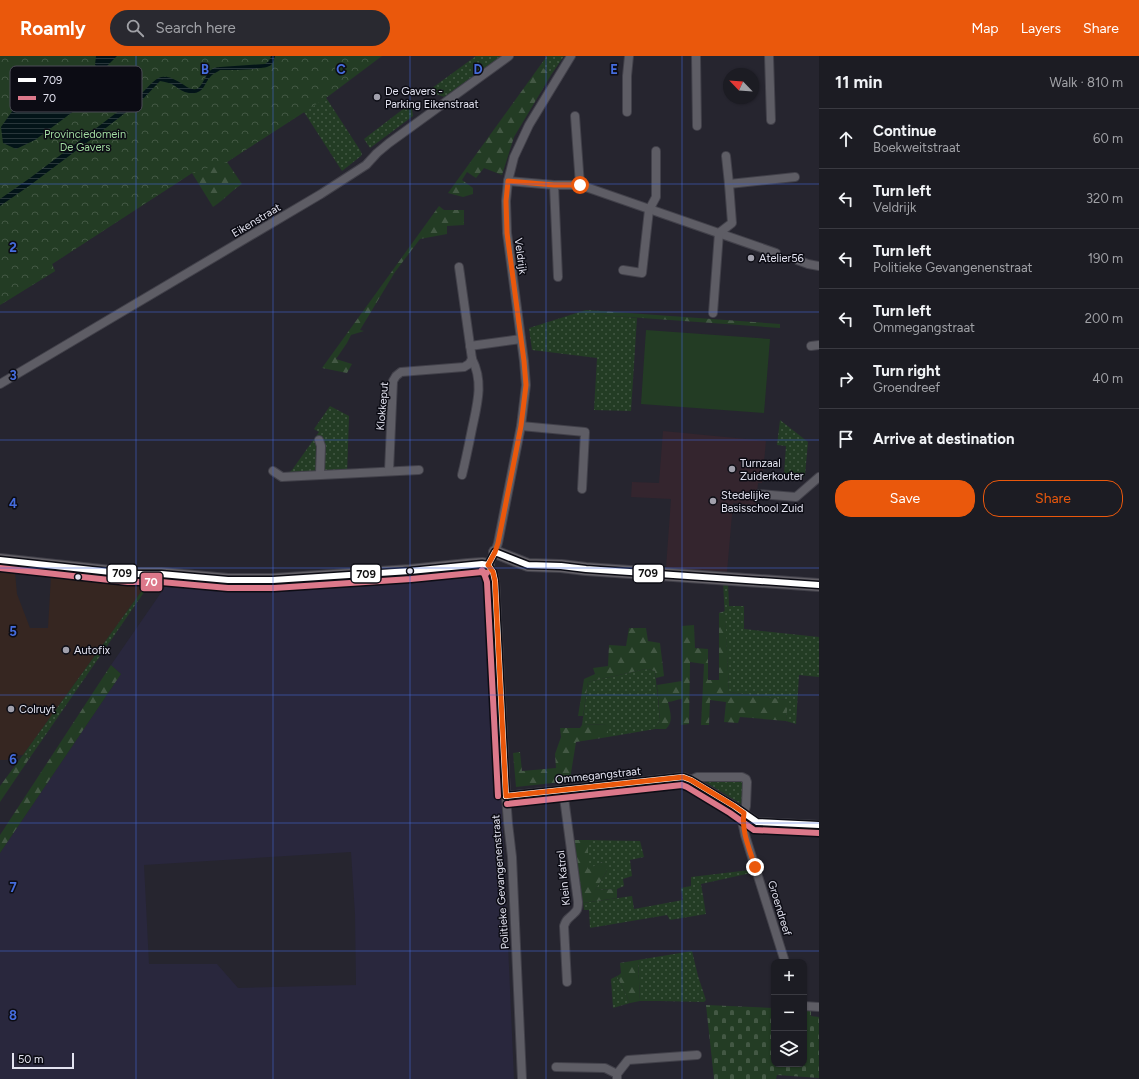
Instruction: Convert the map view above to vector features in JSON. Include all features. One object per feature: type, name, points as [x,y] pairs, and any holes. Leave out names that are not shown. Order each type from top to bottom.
[{"type":"street","name":"Eikenstraat","points":[[0,384],[322,194],[366,165],[389,143],[509,56]]},
{"type":"street","name":"Veldrijk","points":[[488,565],[498,543],[509,491],[521,426],[526,385],[507,233],[506,201],[508,181],[514,157],[529,125],[571,56]]},
{"type":"street","points":[[627,112],[627,76],[629,56]]},
{"type":"street","points":[[696,56],[697,126]]},
{"type":"street","points":[[769,56],[772,120]]},
{"type":"street","points":[[575,116],[580,185]]},
{"type":"street","points":[[623,270],[642,273],[649,210],[656,197],[656,151]]},
{"type":"street","points":[[713,313],[719,233],[732,223],[730,184],[726,156]]},
{"type":"street","points":[[730,184],[795,177]]},
{"type":"street","points":[[508,181],[554,185],[580,185],[776,253]]},
{"type":"street","points":[[554,185],[558,277]]},
{"type":"street","points":[[797,260],[819,266]]},
{"type":"street","points":[[459,267],[472,359],[477,368],[478,381],[478,396],[462,475]]},
{"type":"street","points":[[470,346],[521,339]]},
{"type":"street","name":"Klokkeput","points":[[389,471],[393,381],[396,376],[401,372],[464,367],[469,364],[472,359]]},
{"type":"street","points":[[521,426],[585,432],[582,489]]},
{"type":"street","points":[[319,440],[321,446],[320,474]]},
{"type":"street","points":[[273,471],[282,477],[419,470]]},
{"type":"street","points":[[759,494],[796,497],[819,478]]},
{"type":"street","points":[[495,552],[528,565],[562,566],[586,569],[819,585]]},
{"type":"street","points":[[0,560],[130,574],[164,574],[228,580],[273,580],[410,571],[482,564],[488,565]]},
{"type":"street","name":"Politieke Gevangenenstraat","points":[[488,565],[493,572],[495,581],[506,796],[512,856],[522,1079]]},
{"type":"street","name":"Ommegangstraat","points":[[506,796],[683,777],[691,780],[734,806],[757,822],[819,825]]},
{"type":"street","name":"Ommegangstraat","points":[[691,780],[697,777],[742,777],[746,779],[746,806],[744,813]]},
{"type":"street","name":"Klein Katrol","points":[[563,790],[578,902],[576,912],[567,919],[564,926],[567,982]]},
{"type":"street","name":"Groendreef","points":[[744,813],[742,821],[745,835],[784,959]]},
{"type":"street","points":[[807,1006],[819,1007]]},
{"type":"street","points":[[556,1067],[605,1068],[617,1076],[628,1060],[697,1055]]},
{"type":"shaded area","points":[[96,56],[117,56],[107,66],[95,65]]},
{"type":"shaded area","points":[[271,56],[275,56],[272,64],[268,67],[220,70],[209,78],[201,90],[194,93],[185,92],[172,84],[160,81],[142,100],[142,93],[159,78],[169,77],[189,88],[196,89],[200,86],[208,73],[214,68],[265,64],[269,61]]},
{"type":"shaded area","points":[[12,112],[73,112],[35,140],[16,149],[3,143],[1,127]]},
{"type":"shaded area","points":[[117,112],[126,112],[29,186],[0,206],[0,199]]},
{"type":"shaded area","name":"Stedelijke Basisschool Zuid","points":[[663,431],[766,441],[762,483],[758,483],[756,505],[733,503],[727,572],[666,568],[671,499],[631,497],[632,482],[659,483]]},
{"type":"shaded area","points":[[0,570],[15,572],[17,594],[30,628],[48,628],[51,576],[146,585],[23,755],[15,756],[7,760],[0,760]]},
{"type":"shaded area","points":[[472,574],[485,579],[492,586],[514,1079],[0,1079],[0,853],[121,674],[111,665],[167,584],[248,590]],"holes":[[[351,852],[355,914],[356,985],[238,988],[217,964],[149,964],[144,865]]]},
{"type":"green space","name":"Provinciedomein De Gavers","points":[[0,56],[382,56],[326,98],[227,162],[192,173],[52,264],[55,271],[0,305]]},
{"type":"green space","points":[[476,56],[501,56],[444,97],[428,91]]},
{"type":"green space","points":[[547,56],[564,56],[551,75],[543,68],[539,67]]},
{"type":"green space","points":[[539,67],[543,68],[551,75],[514,137],[502,175],[484,168],[476,178],[467,172],[462,180],[473,188],[473,194],[463,197],[448,193]]},
{"type":"green space","points":[[323,93],[362,154],[342,171],[304,112],[245,150]]},
{"type":"green space","points":[[411,103],[413,116],[370,148],[364,139]]},
{"type":"green space","points":[[245,150],[227,162],[242,184],[213,207],[192,173],[52,264],[55,271],[0,305],[138,189]]},
{"type":"green space","points":[[439,206],[444,210],[464,210],[464,225],[447,226],[447,234],[420,239],[395,272],[360,330],[364,331],[351,335],[336,359],[352,364],[347,373],[322,368]]},
{"type":"green space","points":[[586,310],[601,311],[601,315],[637,318],[631,411],[594,410],[597,358],[532,350],[529,328]]},
{"type":"green space","points":[[601,311],[780,324],[780,328],[600,315]]},
{"type":"green space","points":[[646,330],[770,339],[764,413],[641,404]]},
{"type":"green space","points":[[330,406],[349,416],[347,476],[288,473],[292,470],[319,432],[314,429]]},
{"type":"green space","points":[[780,420],[808,442],[805,475],[801,479],[788,478],[784,473],[786,446],[777,445]]},
{"type":"green space","points":[[723,582],[728,583],[729,606],[744,606],[744,629],[819,637],[819,677],[799,675],[796,724],[786,721],[787,700],[729,692]]},
{"type":"green space","points":[[146,585],[149,585],[29,759],[23,755]]},
{"type":"green space","points":[[725,611],[729,692],[788,700],[786,721],[740,717],[738,723],[724,722],[726,702],[710,700],[709,725],[701,725],[704,664],[690,662],[689,724],[681,725],[682,699],[680,699],[668,702],[671,720],[666,729],[655,729],[660,720],[657,685],[682,681],[682,626],[694,625],[695,648],[708,649],[708,680],[719,680],[719,613]]},
{"type":"green space","points":[[629,628],[646,628],[648,641],[660,643],[664,676],[656,678],[655,671],[648,669],[588,682],[583,716],[578,716],[584,679],[595,674],[593,668],[608,666],[609,645],[626,646]]},
{"type":"green space","points":[[111,665],[121,674],[0,853],[0,835]]},
{"type":"green space","points":[[648,669],[655,671],[660,720],[655,729],[608,737],[608,724],[582,725],[588,682]]},
{"type":"green space","points":[[608,724],[608,737],[576,742],[571,781],[516,787],[513,753],[520,752],[522,771],[556,768],[555,754],[561,737],[560,728],[580,728],[582,725]]},
{"type":"green space","points":[[23,755],[29,759],[0,802],[0,786]]},
{"type":"green space","points":[[702,780],[740,781],[744,783],[743,800],[741,804]]},
{"type":"green space","points":[[573,840],[588,840],[588,869],[602,862],[606,865],[607,871],[595,890],[617,889],[617,898],[583,903]]},
{"type":"green space","points":[[588,840],[640,841],[644,857],[630,860],[632,876],[623,879],[624,886],[617,889],[595,890],[607,871],[602,862],[588,870]]},
{"type":"green space","points":[[750,870],[751,873],[701,884],[706,914],[670,920],[667,915],[590,928],[589,910],[584,910],[583,903],[632,896],[634,909],[683,900],[681,888],[691,886],[691,877]]},
{"type":"green space","points":[[692,951],[706,1000],[704,1002],[640,1001],[638,960]]},
{"type":"green space","points":[[638,960],[640,1001],[630,1003],[617,976],[621,973],[620,963]]},
{"type":"green space","points":[[617,976],[630,1003],[613,1008],[611,979]]},
{"type":"green space","points":[[706,1005],[771,1008],[771,1067],[807,1067],[807,1010],[811,1010],[811,1016],[819,1017],[819,1078],[777,1075],[776,1079],[714,1079]]},
{"type":"transit line","name":"709","points":[[488,565],[495,552],[528,565],[561,566],[819,585]]},
{"type":"transit line","name":"709","points":[[0,560],[129,574],[161,574],[228,580],[273,580],[410,571],[482,564],[488,565]]},
{"type":"transit line","name":"709","points":[[488,565],[493,572],[495,581],[506,796]]},
{"type":"transit line","name":"70","points":[[0,568],[128,582],[161,582],[228,588],[274,588],[411,579],[482,572],[487,573]]},
{"type":"transit line","name":"70","points":[[482,570],[487,582],[498,796]]},
{"type":"transit line","name":"709","points":[[506,796],[683,777],[691,780],[734,806],[757,822],[819,825]]},
{"type":"transit line","name":"70","points":[[507,804],[682,785],[730,813],[754,830],[819,833]]},
{"type":"place","name":"De Gavers - Parking Eikenstraat","points":[[377,97]]},
{"type":"place","name":"Atelier56","points":[[751,258]]},
{"type":"place","name":"Turnzaal Zuiderkouter","points":[[732,469]]},
{"type":"place","name":"Stedelijke Basisschool Zuid","points":[[713,501]]},
{"type":"place","name":"Autofix","points":[[66,650]]},
{"type":"place","name":"Colruyt","points":[[11,709]]},
{"type":"route","points":[[580,185],[554,185],[508,181],[506,201],[507,233],[526,385],[521,426],[509,491],[498,543],[488,565],[493,572],[495,581],[506,796],[683,777],[691,780],[744,813],[742,821],[755,867]]}]
